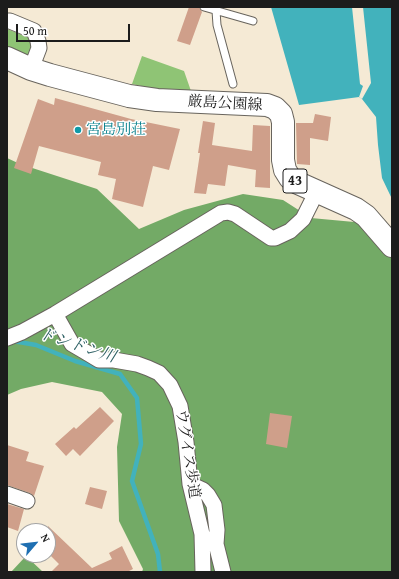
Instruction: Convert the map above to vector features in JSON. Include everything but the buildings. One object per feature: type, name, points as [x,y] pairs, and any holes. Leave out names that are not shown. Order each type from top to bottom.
[{"type":"main road","name":"厳島公園線","points":[[7,58],[31,69],[129,96],[164,101],[267,106],[275,108],[281,114],[283,122],[283,160],[285,170],[290,178],[346,204],[366,216],[392,246]]},
{"type":"street","points":[[7,21],[34,31],[39,48],[31,69]]},
{"type":"street","points":[[7,338],[22,332],[55,314],[221,213],[228,212],[235,214],[271,238],[276,238],[290,231],[303,219],[317,191]]},
{"type":"street","name":"ウグイス歩道","points":[[55,314],[72,344],[99,360],[114,360],[148,368],[159,373],[170,384],[180,406],[186,442],[190,484],[202,534],[203,572]]},
{"type":"street","points":[[190,484],[203,490],[214,505],[217,530],[216,544],[223,572]]},
{"type":"street","points":[[7,494],[26,501]]},
{"type":"lane","points":[[204,7],[254,22]]},
{"type":"lane","points":[[216,11],[217,25],[233,84]]},
{"type":"green space","points":[[7,29],[30,38],[32,49],[29,54],[26,56],[7,47]]},
{"type":"green space","points":[[142,56],[184,71],[191,91],[160,90],[132,84]]},
{"type":"green space","points":[[7,158],[20,164],[97,189],[139,229],[184,210],[243,194],[283,200],[311,218],[365,223],[392,251],[392,572],[142,572],[143,569],[119,521],[117,447],[122,414],[102,392],[52,382],[21,389],[7,395]]},
{"type":"green space","points":[[19,563],[33,563],[43,572],[11,572]]},
{"type":"water","points":[[271,7],[392,7],[392,199],[382,178],[376,117],[359,97],[299,105]]},
{"type":"pier","points":[[352,7],[363,7],[371,83],[362,99],[359,97],[363,86],[360,84]]},
{"type":"waterway","name":"ドンドン川","points":[[13,341],[36,345],[75,361],[120,374],[137,398],[141,444],[132,481],[158,554],[160,572]]},
{"type":"place","name":"宮島別荘","points":[[78,130]]}]
